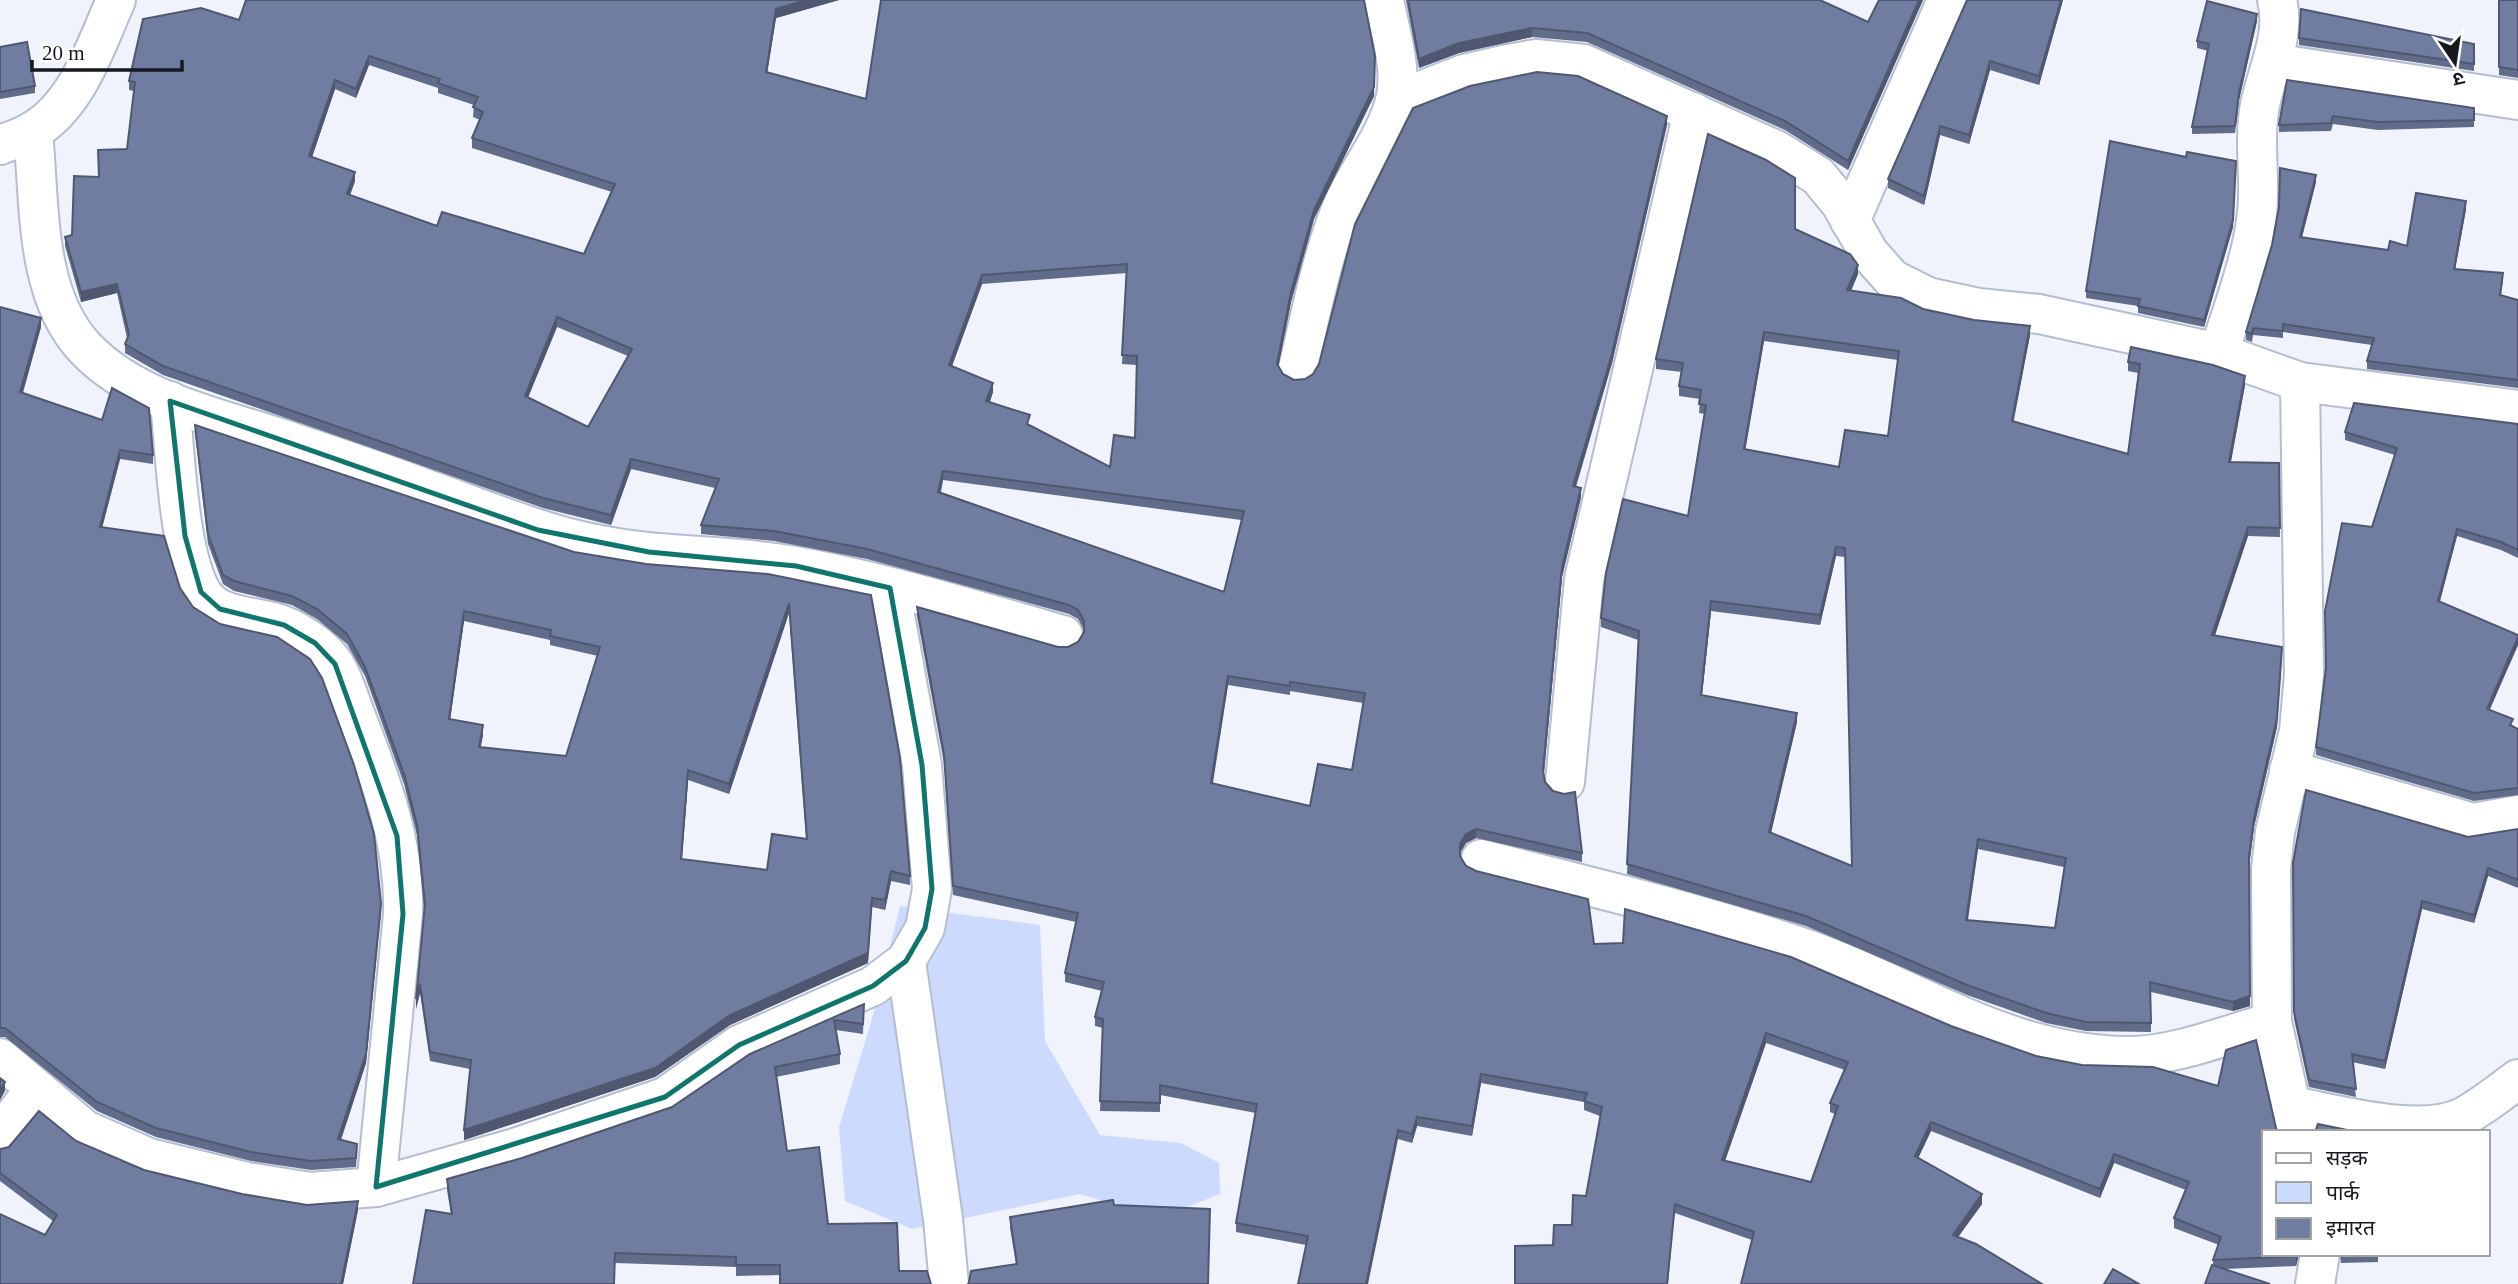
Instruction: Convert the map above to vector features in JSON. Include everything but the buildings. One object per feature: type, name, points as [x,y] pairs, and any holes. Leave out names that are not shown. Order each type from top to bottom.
[{"type":"street","points":[[116,0],[81,76],[63,103],[16,138],[47,279],[59,313],[85,348],[123,380],[170,401],[394,476],[538,530],[625,549],[796,566],[890,588],[1063,635]]},
{"type":"street","points":[[1298,368],[1323,264],[1342,207],[1381,137],[1395,101],[1398,72],[1384,0]]},
{"type":"street","points":[[1850,221],[1947,0]]},
{"type":"street","points":[[2220,353],[2253,246],[2258,209],[2256,140],[2260,105],[2280,32],[2277,0]]},
{"type":"street","points":[[1395,101],[1464,74],[1536,59],[1584,64],[1776,150],[1818,176],[1869,253],[1892,279],[1928,296],[1979,308],[2039,314],[2220,353],[2300,382],[2518,411]]},
{"type":"street","points":[[2272,63],[2518,100]]},
{"type":"street","points":[[1565,782],[1584,579],[1693,112]]},
{"type":"street","points":[[2300,382],[2304,674],[2299,731],[2275,832],[2271,869],[2272,1022],[2294,1119],[2432,1125],[2463,1117],[2518,1079]]},
{"type":"street","points":[[170,401],[185,536],[201,592],[220,609],[284,625],[315,643],[335,664],[383,785],[397,836],[404,877],[403,914],[376,1187]]},
{"type":"street","points":[[0,1058],[85,1130],[149,1158],[247,1182],[310,1192],[376,1187],[515,1148],[665,1097],[739,1045],[873,986],[906,961],[925,928],[932,889],[922,765],[890,588]]},
{"type":"street","points":[[2290,770],[2473,823],[2518,815]]},
{"type":"street","points":[[1480,859],[1658,904],[1800,946],[2001,1034],[2070,1053],[2130,1057],[2181,1047],[2272,1022]]},
{"type":"street","points":[[906,961],[943,1219],[948,1284]]},
{"type":"street","points":[[0,1136],[35,1088]]},
{"type":"street","points":[[2315,1284],[2320,1256]]},
{"type":"highlighted area","points":[[170,401],[538,530],[649,552],[796,566],[890,588],[922,765],[932,889],[925,928],[906,961],[873,986],[739,1045],[665,1097],[376,1187],[403,914],[397,836],[335,664],[315,643],[284,625],[220,609],[201,592],[185,536]]},
{"type":"green space","points":[[900,906],[1040,925],[1045,1041],[1100,1135],[1181,1143],[1219,1163],[1220,1194],[1159,1218],[1080,1194],[912,1229],[845,1201],[839,1127],[872,1019]]}]
